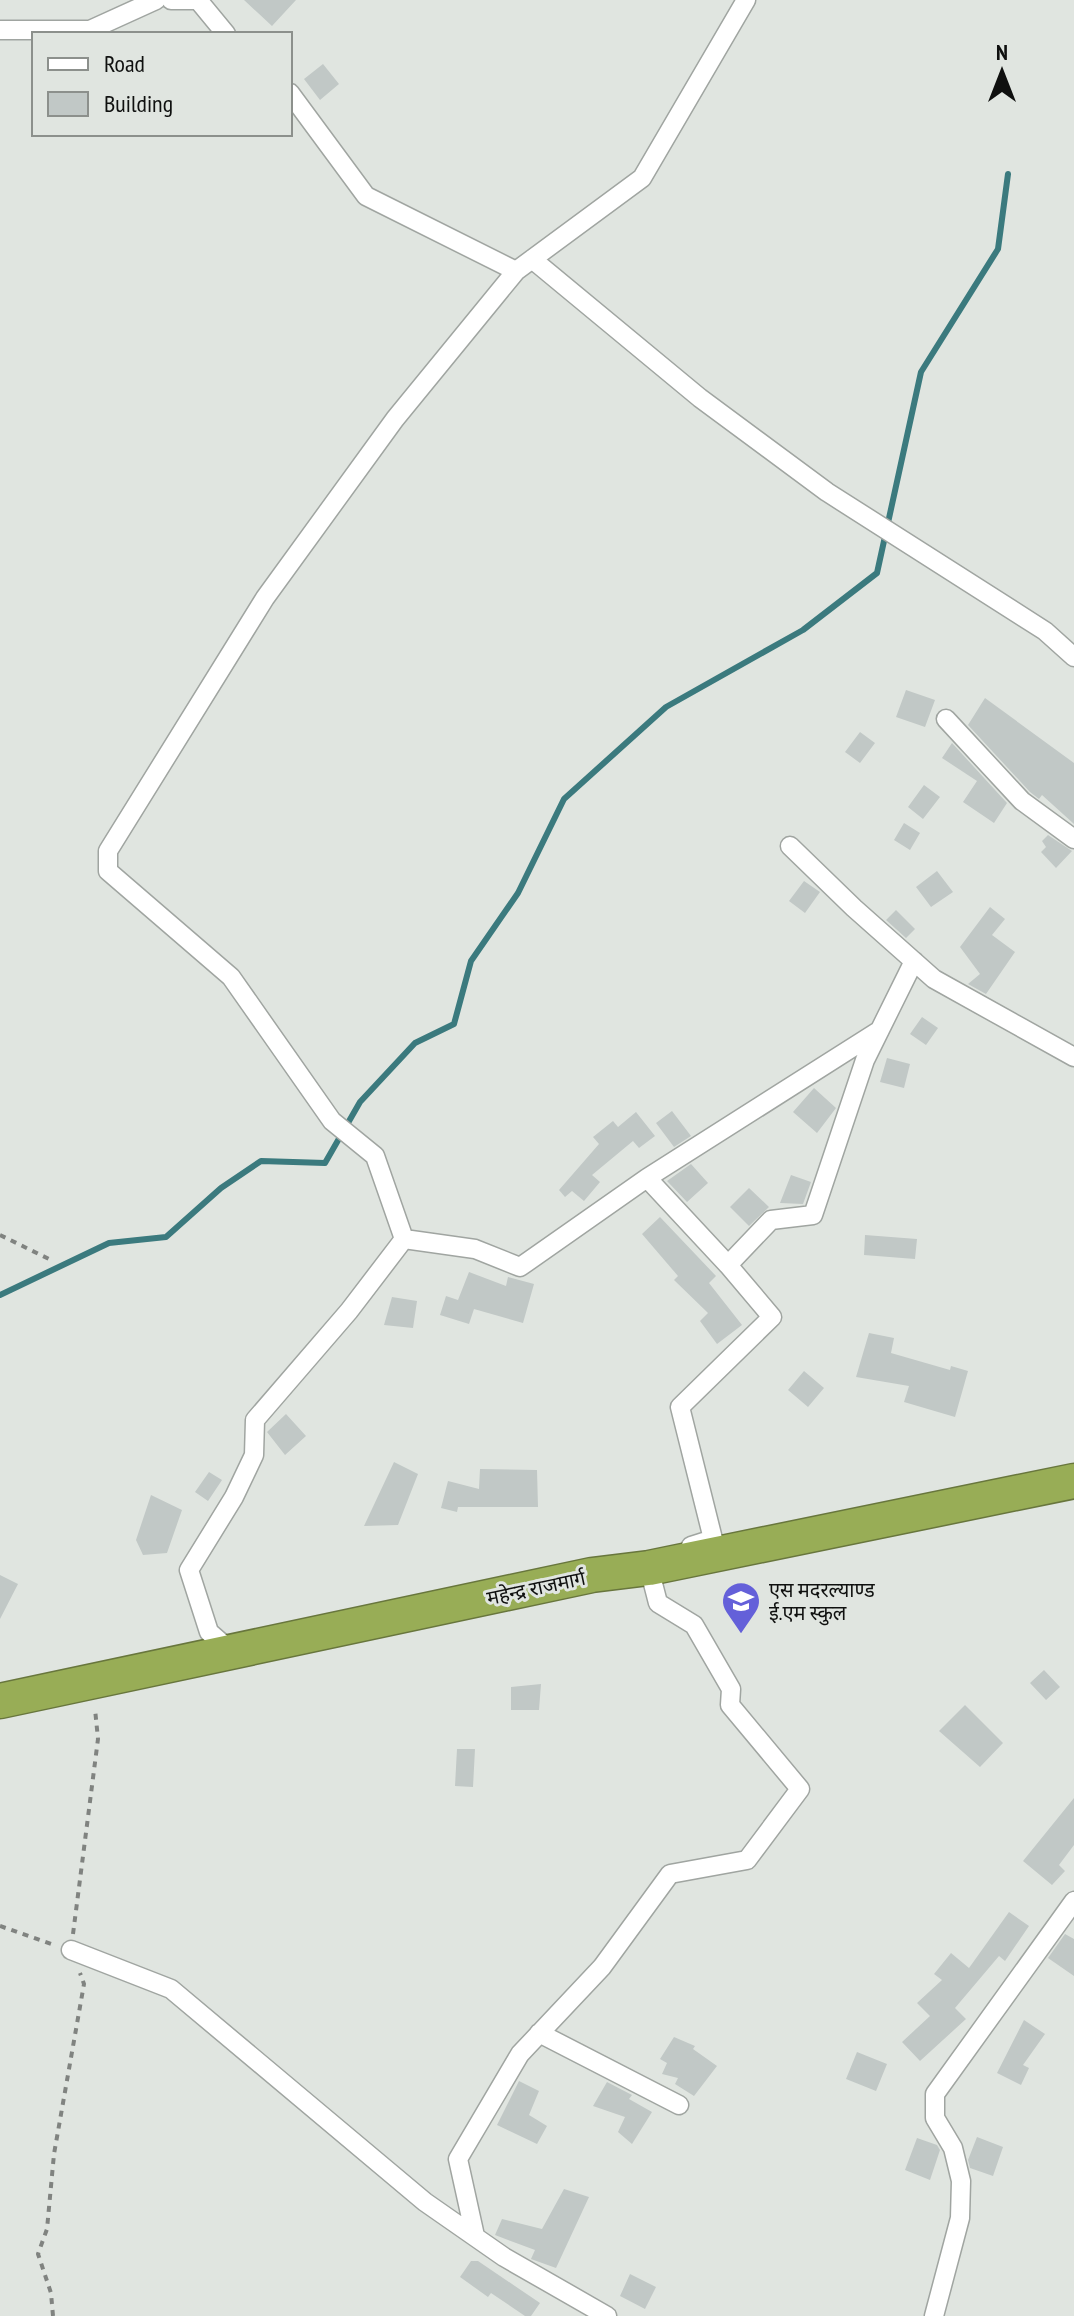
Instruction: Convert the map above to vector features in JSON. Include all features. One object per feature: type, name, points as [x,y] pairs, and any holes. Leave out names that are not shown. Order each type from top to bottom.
[{"type":"highway","name":"महेन्द्र राजमार्ग","points":[[0,1701],[592,1575],[649,1568],[1074,1481]]},
{"type":"street","points":[[0,30],[90,30],[156,0]]},
{"type":"street","points":[[171,0],[198,0],[224,32]]},
{"type":"street","points":[[404,1239],[375,1156],[332,1121],[231,977],[108,871],[108,851],[265,598],[395,419],[516,271],[642,178],[746,0]]},
{"type":"street","points":[[292,96],[366,196],[516,271]]},
{"type":"street","points":[[532,259],[700,398],[827,492],[1045,631],[1074,657]]},
{"type":"street","points":[[946,719],[1022,801],[1074,839]]},
{"type":"street","points":[[790,846],[934,979],[1074,1057]]},
{"type":"street","points":[[728,1265],[771,1220],[813,1215],[865,1060],[914,961]]},
{"type":"street","points":[[404,1239],[475,1249],[520,1267],[647,1178],[880,1030]]},
{"type":"street","points":[[592,1575],[713,1539],[680,1407],[772,1317],[647,1178]]},
{"type":"street","points":[[234,1653],[209,1632],[189,1570],[234,1497],[254,1455],[255,1420],[349,1311],[404,1239]]},
{"type":"street","points":[[475,2236],[458,2159],[520,2054],[602,1967],[670,1874],[747,1860],[800,1789],[730,1705],[731,1689],[694,1625],[658,1603],[649,1568]]},
{"type":"street","points":[[934,2316],[960,2218],[961,2181],[953,2148],[935,2118],[935,2094],[1074,1901]]},
{"type":"street","points":[[71,1950],[171,1989],[425,2202],[607,2316]]},
{"type":"street","points":[[539,2033],[679,2105]]},
{"type":"path","points":[[0,1235],[49,1259]]},
{"type":"path","points":[[53,2316],[51,2293],[38,2254],[47,2229],[54,2154],[84,1984],[71,1950],[98,1739],[91,1683]]},
{"type":"path","points":[[0,1926],[71,1950]]},
{"type":"building","points":[[244,0],[296,0],[272,26]]},
{"type":"building","points":[[323,64],[339,84],[320,100],[304,79]]},
{"type":"building","points":[[906,690],[935,700],[925,727],[896,717]]},
{"type":"building","points":[[985,698],[1074,763],[1074,824],[1042,795],[1039,799],[1030,792],[968,725]]},
{"type":"building","points":[[860,732],[875,743],[860,763],[845,752]]},
{"type":"building","points":[[952,743],[1007,803],[994,823],[963,802],[977,781],[942,758]]},
{"type":"building","points":[[924,785],[940,797],[923,819],[908,807]]},
{"type":"building","points":[[904,823],[920,833],[910,850],[894,840]]},
{"type":"building","points":[[1048,835],[1072,851],[1056,868],[1041,852],[1046,847],[1042,841]]},
{"type":"building","points":[[937,871],[953,892],[931,907],[916,887]]},
{"type":"building","points":[[804,881],[820,892],[805,913],[789,901]]},
{"type":"building","points":[[990,907],[1005,919],[992,935],[1015,952],[986,994],[968,984],[980,974],[960,947]]},
{"type":"building","points":[[896,910],[915,929],[906,938],[886,920]]},
{"type":"building","points":[[922,1017],[938,1028],[926,1045],[910,1034]]},
{"type":"building","points":[[887,1058],[910,1064],[904,1088],[880,1082]]},
{"type":"building","points":[[814,1088],[836,1108],[817,1133],[793,1112]]},
{"type":"building","points":[[672,1111],[691,1136],[674,1147],[656,1123]]},
{"type":"building","points":[[636,1112],[655,1136],[639,1148],[633,1141],[592,1175],[600,1182],[584,1201],[572,1191],[565,1197],[559,1190],[599,1144],[593,1137],[613,1121],[618,1127]]},
{"type":"building","points":[[691,1164],[708,1183],[687,1202],[667,1181]]},
{"type":"building","points":[[791,1175],[811,1182],[803,1204],[780,1203]]},
{"type":"building","points":[[749,1188],[769,1207],[749,1226],[730,1207]]},
{"type":"building","points":[[660,1217],[716,1276],[709,1283],[742,1325],[717,1344],[700,1321],[708,1313],[674,1280],[678,1276],[642,1234]]},
{"type":"building","points":[[865,1235],[917,1239],[915,1259],[864,1255]]},
{"type":"building","points":[[469,1272],[506,1286],[508,1277],[534,1284],[523,1323],[474,1309],[469,1324],[440,1315],[446,1296],[458,1300]]},
{"type":"building","points":[[392,1297],[417,1301],[413,1328],[384,1325]]},
{"type":"building","points":[[869,1333],[894,1338],[891,1353],[950,1370],[951,1366],[968,1371],[955,1417],[904,1402],[909,1386],[856,1377]]},
{"type":"building","points":[[804,1371],[824,1388],[808,1407],[788,1390]]},
{"type":"building","points":[[286,1414],[306,1436],[285,1455],[267,1432]]},
{"type":"building","points":[[394,1462],[418,1474],[398,1525],[364,1526]]},
{"type":"building","points":[[480,1469],[537,1470],[538,1507],[458,1507],[457,1512],[441,1508],[448,1481],[479,1489]]},
{"type":"building","points":[[209,1472],[222,1480],[208,1501],[195,1492]]},
{"type":"building","points":[[151,1495],[182,1510],[167,1553],[143,1555],[136,1540]]},
{"type":"building","points":[[0,1575],[18,1584],[0,1619]]},
{"type":"building","points":[[1044,1670],[1060,1687],[1046,1700],[1030,1683]]},
{"type":"building","points":[[541,1684],[539,1710],[511,1710],[511,1687]]},
{"type":"building","points":[[965,1705],[1003,1743],[980,1767],[939,1731]]},
{"type":"building","points":[[457,1749],[475,1749],[473,1787],[455,1786]]},
{"type":"building","points":[[1074,1798],[1074,1845],[1059,1865],[1065,1871],[1052,1885],[1023,1861]]},
{"type":"building","points":[[1009,1912],[1029,1926],[1005,1961],[999,1956],[955,2008],[966,2019],[920,2061],[902,2042],[930,2016],[917,2003],[942,1980],[934,1974],[951,1953],[969,1968]]},
{"type":"building","points":[[1065,1934],[1074,1939],[1074,1976],[1048,1958]]},
{"type":"building","points":[[1024,2020],[1045,2034],[1023,2065],[1029,2068],[1021,2085],[997,2073]]},
{"type":"building","points":[[674,2037],[695,2046],[693,2049],[717,2066],[694,2096],[675,2084],[678,2078],[662,2074],[667,2063],[660,2059]]},
{"type":"building","points":[[857,2052],[887,2064],[876,2091],[846,2079]]},
{"type":"building","points":[[519,2081],[539,2091],[529,2115],[547,2126],[537,2144],[497,2125]]},
{"type":"building","points":[[607,2082],[632,2095],[629,2099],[652,2112],[632,2144],[618,2132],[625,2117],[593,2106]]},
{"type":"building","points":[[977,2137],[1003,2147],[993,2176],[970,2168],[968,2160]]},
{"type":"building","points":[[917,2138],[937,2145],[940,2150],[930,2180],[905,2170]]},
{"type":"building","points":[[564,2189],[589,2197],[556,2268],[531,2259],[535,2250],[495,2235],[502,2219],[542,2229]]},
{"type":"building","points":[[471,2261],[478,2261],[540,2303],[531,2316],[525,2316],[491,2293],[488,2297],[460,2277]]},
{"type":"building","points":[[630,2274],[656,2287],[645,2309],[620,2296]]},
{"type":"waterway","points":[[0,1295],[109,1243],[166,1237],[221,1188],[261,1161],[325,1163],[360,1102],[415,1043],[454,1024],[471,961],[518,893],[564,799],[666,707],[803,630],[877,573],[921,372],[998,249],[1008,174]]},
{"type":"place","name":"एस मदरल्याण्ड ई.एम स्कुल","points":[[741,1635]]}]
